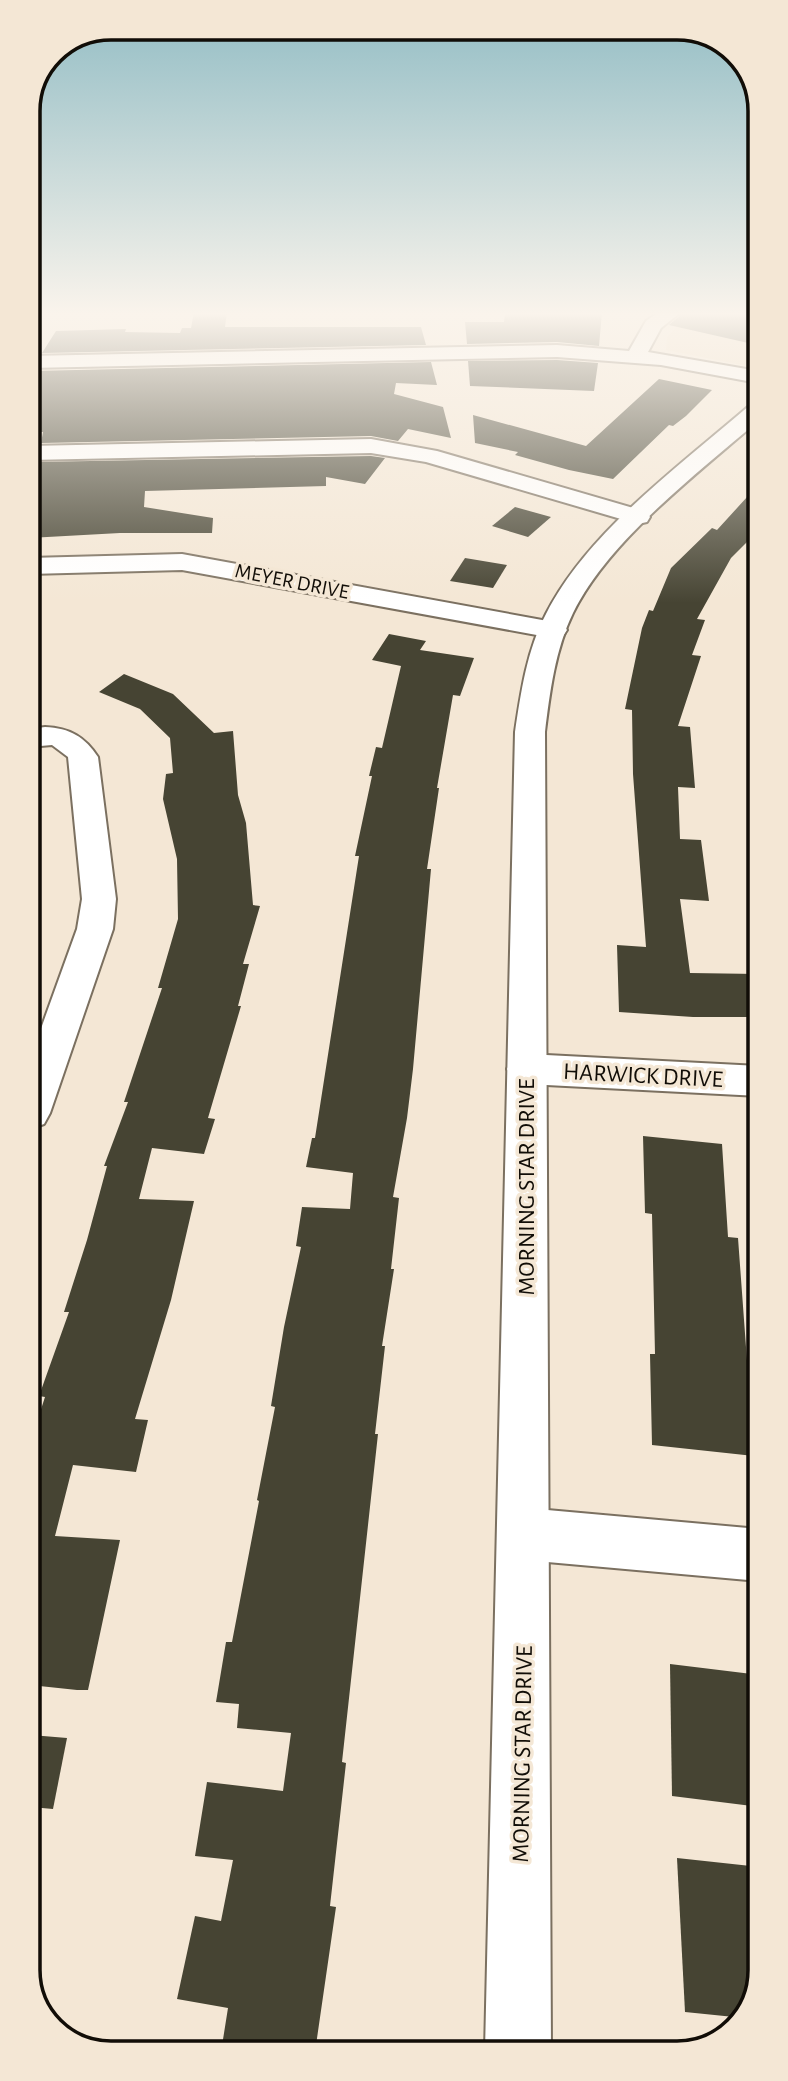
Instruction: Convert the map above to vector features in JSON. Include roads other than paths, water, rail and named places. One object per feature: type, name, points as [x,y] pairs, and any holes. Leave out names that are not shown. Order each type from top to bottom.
[{"type":"street","name":"MORNING STAR DRIVE","points":[[518,2041],[530,732],[540,670],[553,630],[568,600],[592,566],[638,517],[748,419]]},
{"type":"street","points":[[40,453],[372,446],[402,449],[638,517]]},
{"type":"street","name":"MEYER DRIVE","points":[[40,566],[182,562],[553,630]]},
{"type":"street","points":[[40,737],[61,736],[77,745],[83,757],[99,899],[95,929],[40,1085]]},
{"type":"street","name":"HARWICK DRIVE","points":[[527,1069],[748,1080]]},
{"type":"street","points":[[524,1534],[748,1554]]}]
